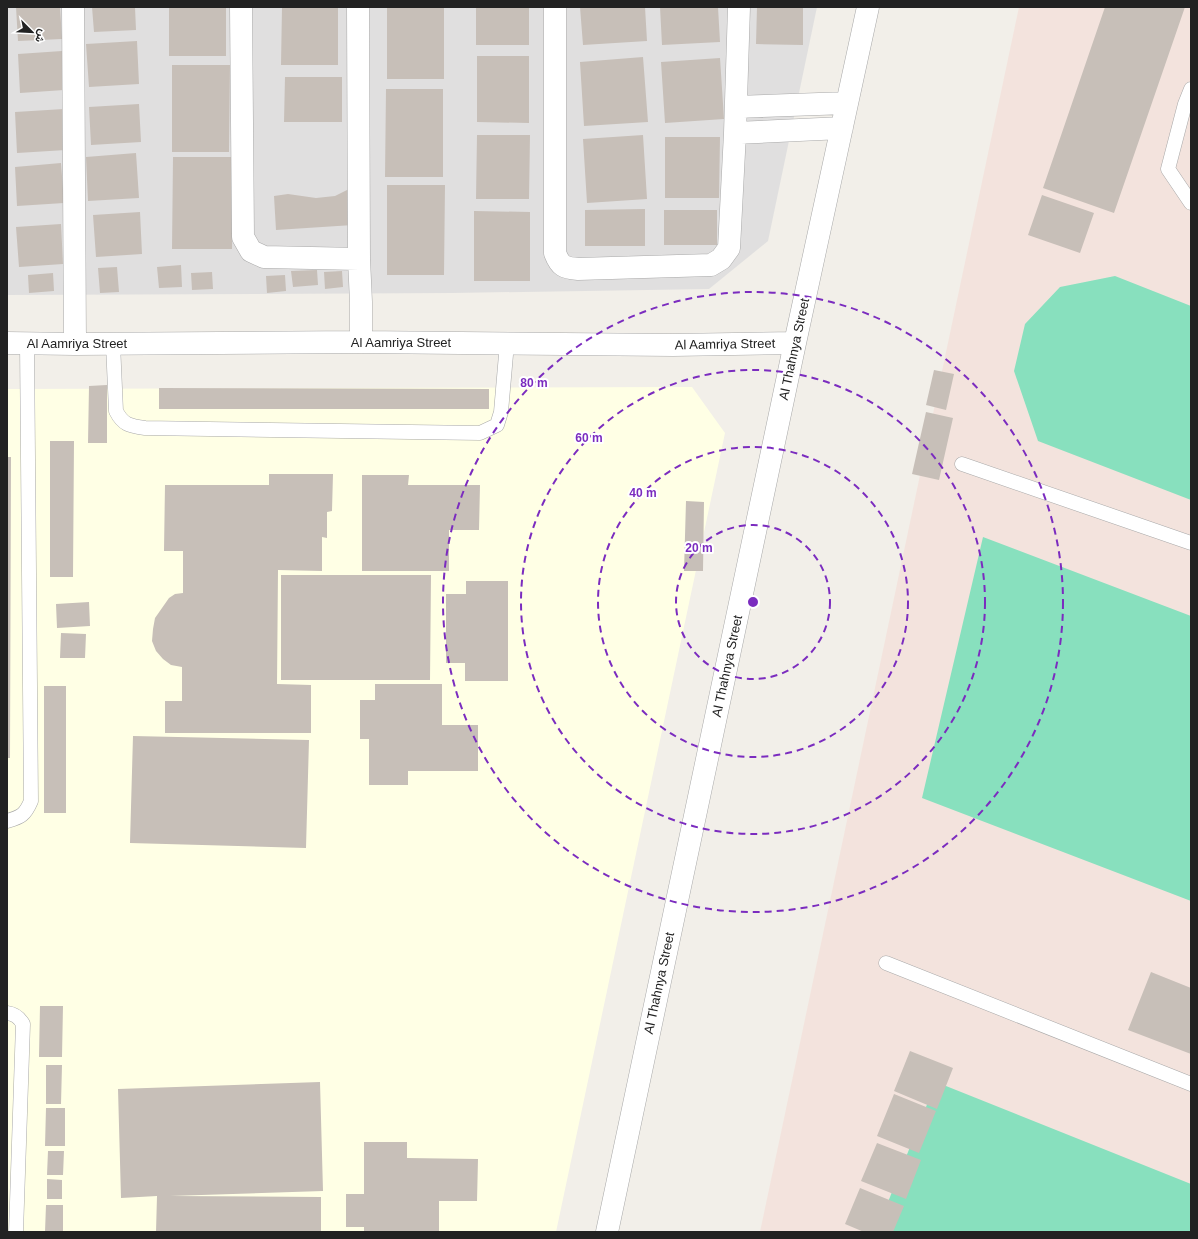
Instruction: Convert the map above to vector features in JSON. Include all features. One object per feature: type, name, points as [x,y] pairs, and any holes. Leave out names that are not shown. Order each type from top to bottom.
[{"type":"street","points":[[73,7],[75,344]]},
{"type":"street","points":[[241,7],[243,237],[251,251],[264,257],[359,259]]},
{"type":"street","points":[[358,7],[359,259],[361,342]]},
{"type":"street","points":[[555,7],[555,253],[559,262],[567,269],[711,265],[722,259],[728,248],[736,133],[739,7]]},
{"type":"street","name":"Al Thahnya Street","points":[[607,1232],[795,343],[868,7]]},
{"type":"street","points":[[736,107],[847,103]]},
{"type":"street","points":[[736,133],[842,128]]},
{"type":"street","name":"Al Aamriya Street","points":[[17,343],[113,344],[361,342],[673,345],[795,343]]},
{"type":"lane","points":[[1191,89],[1185,104],[1168,168],[1191,203]]},
{"type":"lane","points":[[7,821],[22,816],[28,809],[31,801],[17,343]]},
{"type":"lane","points":[[113,344],[116,411],[120,420],[131,426],[161,428],[480,433],[497,425],[501,412],[507,343]]},
{"type":"lane","points":[[962,464],[1191,543]]},
{"type":"lane","points":[[886,963],[1191,1084]]},
{"type":"lane","points":[[7,1013],[20,1018],[23,1024],[16,1232]]},
{"type":"shaded area","points":[[7,7],[817,7],[768,241],[709,289],[452,293],[7,295]]},
{"type":"shaded area","points":[[1019,7],[1191,7],[1191,1232],[760,1232]]},
{"type":"shaded area","points":[[692,387],[725,433],[556,1232],[7,1232],[7,389]]},
{"type":"green space","points":[[1115,276],[1191,306],[1191,500],[1038,441],[1014,371],[1025,324],[1060,287]]},
{"type":"green space","points":[[983,537],[1191,616],[1191,901],[922,798]]},
{"type":"green space","points":[[936,1082],[1191,1184],[1191,1232],[876,1232]]},
{"type":"building","points":[[16,7],[60,7],[62,39],[18,41]]},
{"type":"building","points":[[92,7],[135,7],[136,30],[94,32]]},
{"type":"building","points":[[169,7],[226,7],[226,56],[169,56]]},
{"type":"building","points":[[282,7],[338,7],[338,65],[281,65]]},
{"type":"building","points":[[387,7],[444,7],[444,79],[387,79]]},
{"type":"building","points":[[476,7],[529,7],[529,45],[476,45]]},
{"type":"building","points":[[580,7],[645,7],[647,41],[583,45]]},
{"type":"building","points":[[660,7],[718,7],[720,42],[662,45]]},
{"type":"building","points":[[757,7],[803,7],[803,45],[756,44]]},
{"type":"building","points":[[1105,7],[1185,7],[1114,213],[1043,188]]},
{"type":"building","points":[[137,41],[139,84],[89,87],[86,44]]},
{"type":"building","points":[[62,51],[64,90],[20,93],[18,54]]},
{"type":"building","points":[[477,56],[529,56],[529,123],[477,122]]},
{"type":"building","points":[[643,57],[648,122],[584,126],[580,62]]},
{"type":"building","points":[[720,58],[724,119],[665,123],[661,62]]},
{"type":"building","points":[[172,65],[230,65],[229,152],[172,152]]},
{"type":"building","points":[[285,77],[342,77],[342,122],[284,122]]},
{"type":"building","points":[[386,89],[443,89],[443,177],[385,177]]},
{"type":"building","points":[[139,104],[141,142],[91,145],[89,107]]},
{"type":"building","points":[[64,109],[66,150],[17,153],[15,112]]},
{"type":"building","points":[[477,135],[530,135],[529,199],[476,199]]},
{"type":"building","points":[[643,135],[647,199],[587,203],[583,139]]},
{"type":"building","points":[[665,137],[720,137],[719,198],[665,198]]},
{"type":"building","points":[[136,153],[139,198],[88,201],[86,157]]},
{"type":"building","points":[[173,157],[233,157],[232,249],[172,249]]},
{"type":"building","points":[[61,163],[64,203],[17,206],[15,167]]},
{"type":"building","points":[[387,185],[445,185],[444,275],[387,275]]},
{"type":"building","points":[[351,188],[353,225],[276,230],[274,196],[288,194],[316,198],[335,196]]},
{"type":"building","points":[[1042,195],[1094,213],[1080,253],[1028,235]]},
{"type":"building","points":[[645,209],[645,246],[585,246],[585,210]]},
{"type":"building","points":[[664,210],[717,210],[717,245],[664,245]]},
{"type":"building","points":[[474,211],[530,212],[530,281],[474,281]]},
{"type":"building","points":[[140,212],[142,254],[96,257],[93,215]]},
{"type":"building","points":[[61,224],[63,264],[19,267],[16,227]]},
{"type":"building","points":[[181,265],[182,287],[159,288],[157,267]]},
{"type":"building","points":[[117,267],[119,292],[100,293],[98,268]]},
{"type":"building","points":[[317,270],[318,285],[293,287],[291,271]]},
{"type":"building","points":[[342,271],[343,287],[325,289],[324,272]]},
{"type":"building","points":[[212,272],[213,289],[192,290],[191,273]]},
{"type":"building","points":[[53,273],[54,291],[29,293],[28,275]]},
{"type":"building","points":[[285,275],[286,291],[267,293],[266,276]]},
{"type":"building","points":[[934,370],[954,374],[946,410],[926,405]]},
{"type":"building","points":[[107,385],[107,443],[88,443],[89,386]]},
{"type":"building","points":[[159,388],[489,389],[489,409],[159,409]]},
{"type":"building","points":[[926,412],[953,418],[939,480],[912,474]]},
{"type":"building","points":[[50,441],[74,441],[73,577],[50,577]]},
{"type":"building","points":[[7,457],[11,457],[10,758],[7,758]]},
{"type":"building","points":[[269,474],[333,474],[332,511],[327,512],[327,538],[322,537],[322,571],[278,570],[277,684],[311,685],[311,733],[165,733],[165,701],[182,701],[182,667],[171,665],[156,651],[152,641],[153,629],[155,618],[169,598],[175,594],[183,593],[183,551],[164,551],[165,485],[269,485]]},
{"type":"building","points":[[362,475],[409,475],[408,485],[480,485],[479,530],[449,530],[449,571],[362,571]]},
{"type":"building","points":[[686,501],[704,502],[703,571],[684,571]]},
{"type":"building","points":[[281,575],[431,575],[430,680],[281,680]]},
{"type":"building","points":[[466,581],[508,581],[508,681],[465,681],[465,663],[446,663],[446,594],[466,594]]},
{"type":"building","points":[[89,602],[90,626],[57,628],[56,604]]},
{"type":"building","points":[[61,633],[86,634],[85,658],[60,658]]},
{"type":"building","points":[[375,684],[442,684],[442,725],[478,725],[478,771],[408,771],[408,785],[369,785],[369,739],[360,739],[360,700],[375,700]]},
{"type":"building","points":[[44,686],[66,686],[66,813],[44,813]]},
{"type":"building","points":[[133,736],[309,740],[306,848],[130,843]]},
{"type":"building","points":[[1151,972],[1191,988],[1191,1054],[1128,1030]]},
{"type":"building","points":[[40,1006],[63,1006],[62,1057],[39,1057]]},
{"type":"building","points":[[910,1051],[953,1068],[937,1109],[894,1091]]},
{"type":"building","points":[[46,1065],[62,1065],[61,1104],[46,1104]]},
{"type":"building","points":[[320,1082],[323,1191],[170,1196],[321,1197],[321,1232],[156,1232],[157,1196],[121,1198],[118,1089]]},
{"type":"building","points":[[894,1094],[936,1111],[919,1153],[877,1136]]},
{"type":"building","points":[[46,1108],[65,1108],[65,1146],[45,1146]]},
{"type":"building","points":[[364,1142],[407,1142],[407,1158],[478,1159],[477,1201],[439,1201],[439,1232],[364,1232],[364,1227],[346,1227],[346,1194],[364,1194]]},
{"type":"building","points":[[877,1143],[921,1160],[906,1199],[861,1181]]},
{"type":"building","points":[[48,1151],[64,1151],[63,1175],[47,1175]]},
{"type":"building","points":[[47,1179],[62,1180],[62,1199],[47,1199]]},
{"type":"building","points":[[860,1188],[904,1206],[893,1232],[864,1232],[845,1224]]},
{"type":"building","points":[[46,1205],[63,1205],[63,1232],[45,1232]]}]
